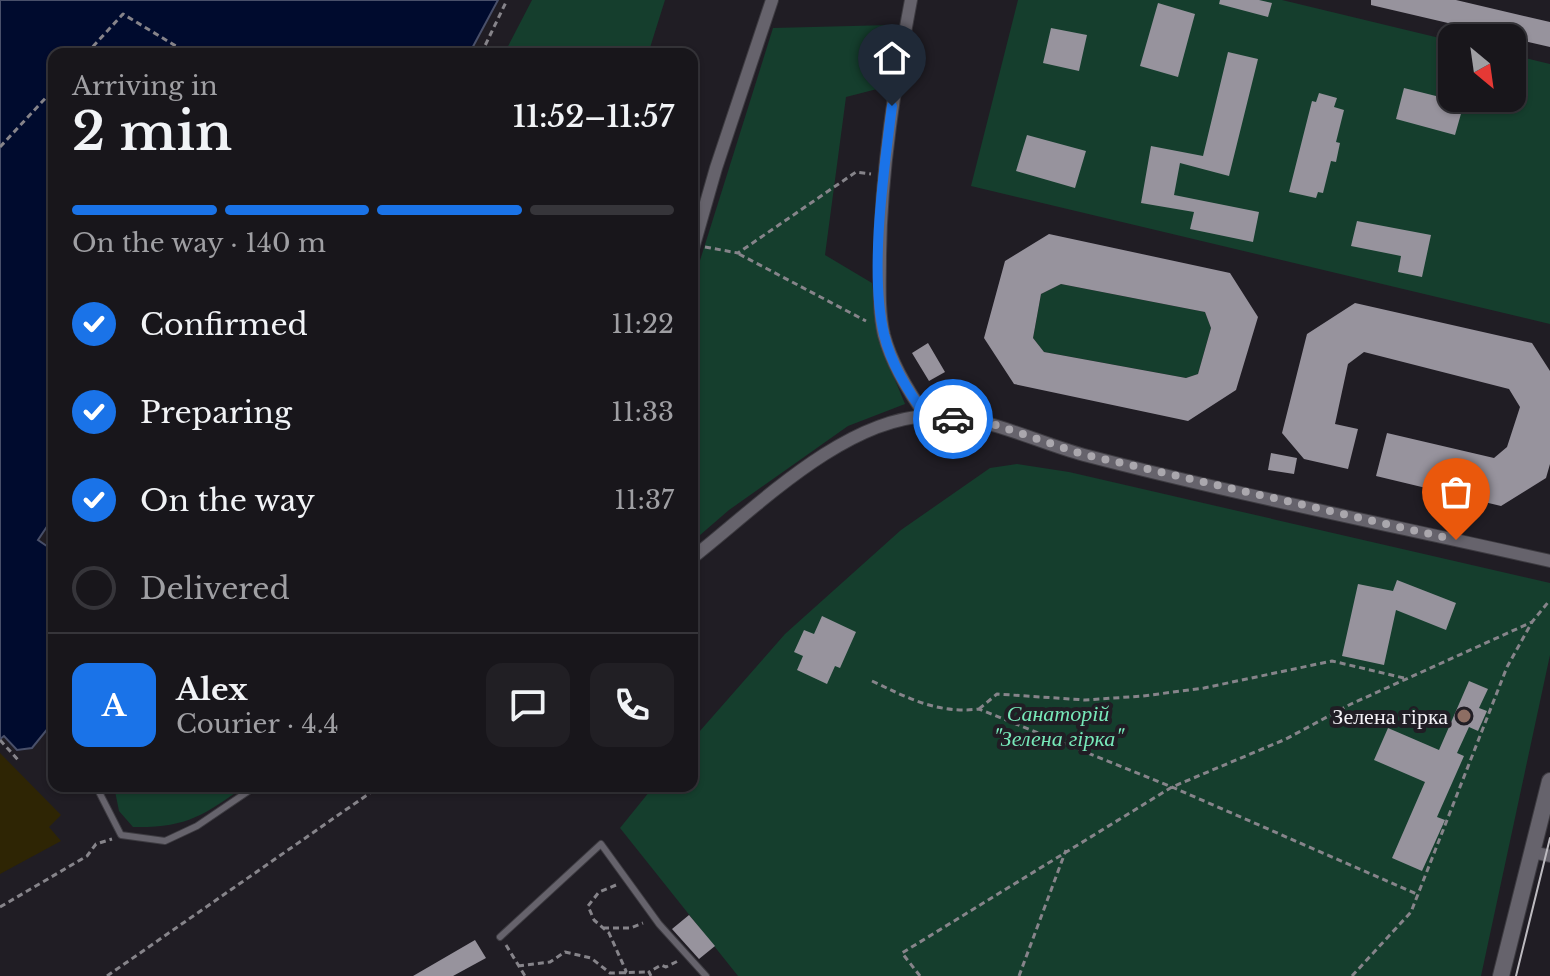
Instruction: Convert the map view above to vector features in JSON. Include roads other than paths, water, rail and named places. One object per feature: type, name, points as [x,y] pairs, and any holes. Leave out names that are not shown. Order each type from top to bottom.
[{"type":"street","points":[[698,230],[772,0]]},
{"type":"street","points":[[911,0],[881,192],[883,332],[908,393],[926,416]]},
{"type":"street","points":[[698,553],[806,466],[852,438],[926,416],[987,422],[1082,454],[1550,561]]},
{"type":"street","points":[[1501,976],[1550,781]]},
{"type":"street","points":[[1532,852],[1550,856]]},
{"type":"lane","points":[[99,792],[121,835],[165,841],[197,826],[247,792]]},
{"type":"lane","points":[[500,937],[601,844],[654,917],[706,976]]},
{"type":"water","points":[[0,0],[498,0],[472,48],[48,48],[48,525],[38,540],[48,547],[48,728],[32,748],[17,750],[4,736],[0,739]]},
{"type":"tram line","points":[[1516,976],[1550,838]]},
{"type":"place","name":"Зелена гірка","points":[[1464,716]]},
{"type":"park label","name":"Санаторій \"Зелена гірка\"","points":[[1058,726]]}]
